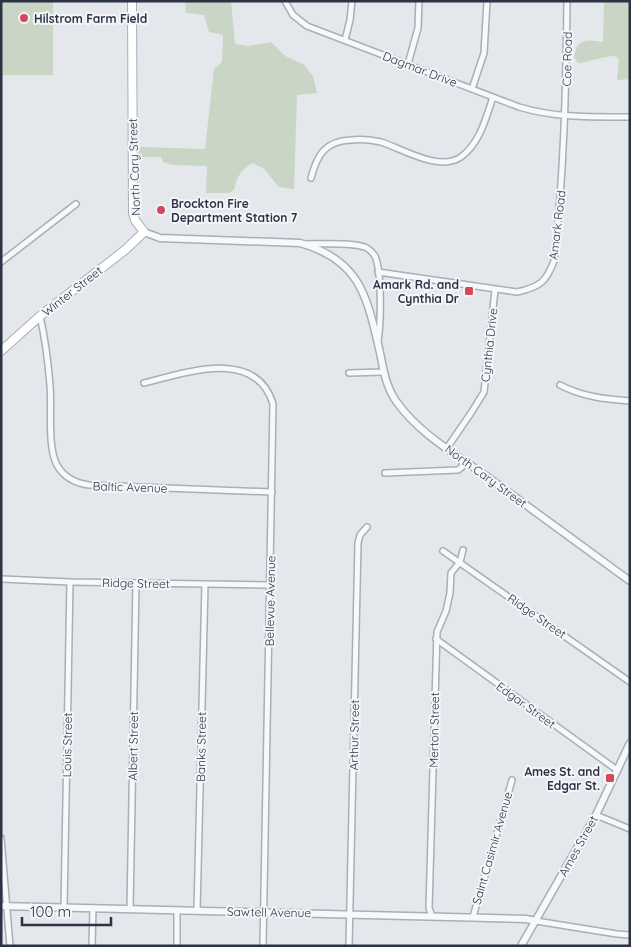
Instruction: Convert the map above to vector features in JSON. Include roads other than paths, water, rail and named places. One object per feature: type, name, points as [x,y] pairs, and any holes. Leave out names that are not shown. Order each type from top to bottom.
[{"type":"main road","name":"North Cary Street","points":[[132,1],[133,212],[135,220],[144,232]]},
{"type":"main road","name":"Winter Street","points":[[1,351],[40,316],[125,250],[144,232]]},
{"type":"street","name":"Dagmar Drive","points":[[285,1],[293,15],[308,26],[534,111],[566,116],[630,117]]},
{"type":"street","points":[[345,40],[352,1]]},
{"type":"street","points":[[408,64],[418,28],[420,1]]},
{"type":"street","points":[[472,89],[481,64],[485,44],[487,1]]},
{"type":"street","name":"Coe Road","points":[[566,116],[567,1]]},
{"type":"street","points":[[311,178],[318,155],[336,142],[346,140],[372,140],[426,159],[455,160],[475,142],[493,97]]},
{"type":"street","name":"Amark Road","points":[[378,272],[517,292],[532,289],[542,282],[549,274],[554,261],[566,116]]},
{"type":"street","points":[[1,262],[76,204]]},
{"type":"street","name":"North Cary Street","points":[[144,232],[160,238],[360,246],[369,249],[375,256],[378,272],[380,330],[378,344]]},
{"type":"street","name":"North Cary Street","points":[[300,244],[318,249],[329,255],[342,264],[355,277],[364,294],[388,387],[412,422],[630,581]]},
{"type":"street","name":"Cynthia Drive","points":[[447,448],[472,413],[484,392],[495,290]]},
{"type":"street","name":"Baltic Avenue","points":[[40,316],[50,384],[52,450],[58,466],[69,479],[78,484],[88,485],[272,492]]},
{"type":"street","name":"Bellevue Avenue","points":[[144,383],[204,368],[221,367],[246,374],[264,384],[273,404],[263,946]]},
{"type":"street","points":[[349,373],[383,372]]},
{"type":"street","points":[[560,385],[586,396],[630,401]]},
{"type":"street","points":[[385,473],[458,470],[462,467],[463,460]]},
{"type":"street","name":"Arthur Street","points":[[349,946],[358,543],[360,535],[367,527]]},
{"type":"street","name":"Merton Street","points":[[432,916],[430,908],[436,639],[446,611],[450,593],[451,573],[460,562],[463,550]]},
{"type":"street","name":"Ridge Street","points":[[443,551],[630,682]]},
{"type":"street","name":"Ridge Street","points":[[1,579],[270,585]]},
{"type":"street","name":"Louis Street","points":[[64,908],[70,582]]},
{"type":"street","name":"Albert Street","points":[[130,909],[136,583]]},
{"type":"street","name":"Banks Street","points":[[197,910],[205,584]]},
{"type":"street","name":"Edgar Street","points":[[436,639],[617,770]]},
{"type":"street","name":"Ames Street","points":[[521,946],[596,815],[630,743]]},
{"type":"street","name":"Saint Casimir Avenue","points":[[473,917],[512,780]]},
{"type":"street","points":[[596,815],[630,829]]},
{"type":"street","points":[[1,838],[4,907],[10,946]]},
{"type":"street","name":"Sawtell Avenue","points":[[4,907],[473,917],[536,921]]},
{"type":"street","points":[[92,946],[93,908]]},
{"type":"street","points":[[177,910],[177,946]]},
{"type":"street","points":[[536,921],[630,935]]},
{"type":"place","name":"Hilstrom Farm Field","points":[[24,18]]},
{"type":"place","name":"Brockton Fire Department Station 7","points":[[161,210]]},
{"type":"place","name":"Amark Rd. and Cynthia Dr","points":[[469,291]]},
{"type":"place","name":"Ames St. and Edgar St.","points":[[610,778]]}]
